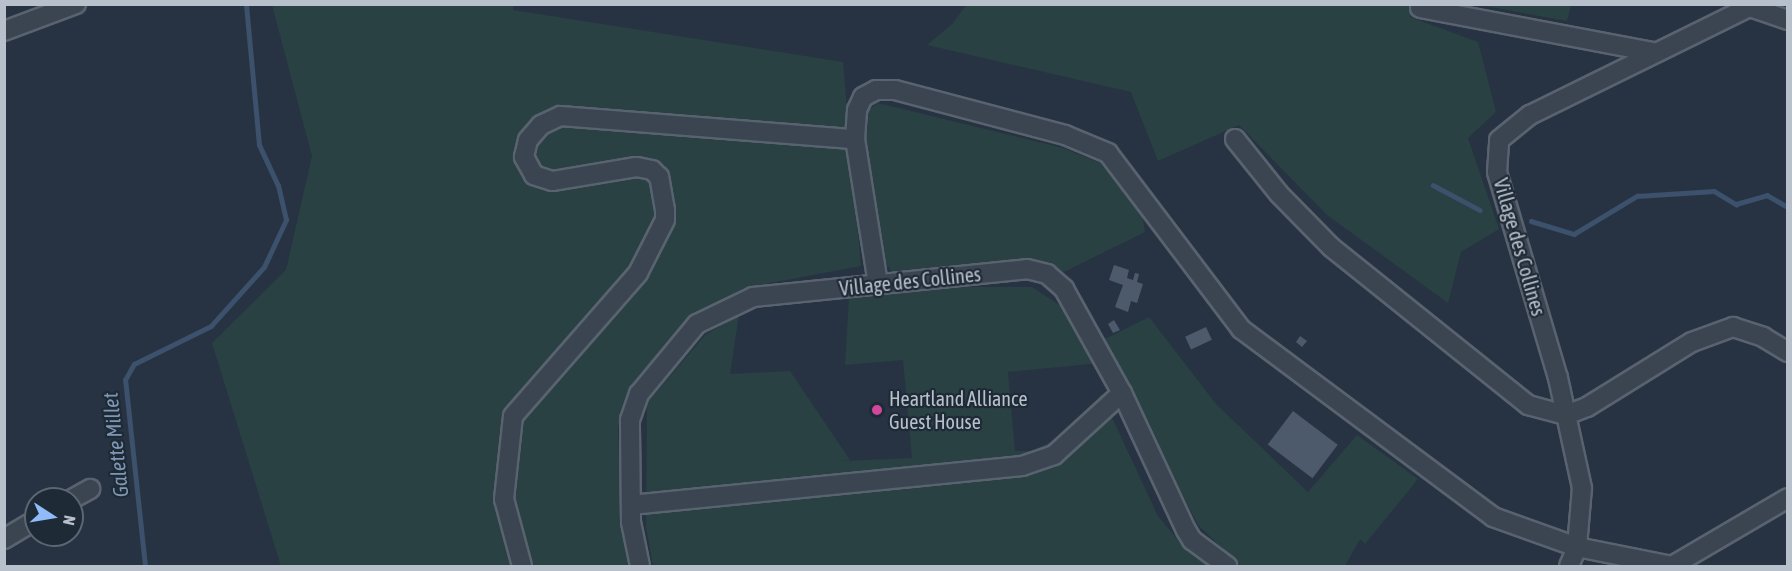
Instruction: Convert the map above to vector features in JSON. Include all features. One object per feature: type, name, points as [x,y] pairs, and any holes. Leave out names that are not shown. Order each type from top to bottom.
[{"type":"street","points":[[4,31],[76,4]]},
{"type":"street","points":[[1753,6],[1788,20]]},
{"type":"street","name":"Village des Collines","points":[[1569,567],[1577,547],[1582,488],[1566,415],[1497,172],[1499,140],[1530,115],[1652,52],[1753,6]]},
{"type":"street","points":[[1420,8],[1652,52]]},
{"type":"street","points":[[878,284],[855,139],[856,110],[863,97],[876,90],[895,90],[1065,135],[1108,153],[1241,329],[1492,517],[1577,547],[1672,567],[1788,498]]},
{"type":"street","points":[[522,567],[504,499],[513,416],[638,273],[664,220],[665,210],[659,177],[652,170],[636,167],[552,182],[534,175],[524,157],[528,140],[542,125],[560,116],[855,139]]},
{"type":"street","points":[[1235,139],[1279,194],[1331,247],[1528,405],[1566,415],[1587,407],[1692,342],[1733,327],[1763,337],[1788,352]]},
{"type":"street","name":"Village des Collines","points":[[640,567],[631,505],[630,420],[639,394],[697,324],[753,297],[1028,269],[1047,274],[1064,289],[1122,393],[1186,530],[1192,540],[1227,567]]},
{"type":"street","points":[[631,505],[1022,466],[1054,455],[1122,393]]},
{"type":"street","points":[[84,492],[90,489]]},
{"type":"street","points":[[4,538],[24,527]]},
{"type":"green space","points":[[272,5],[514,5],[513,10],[843,62],[861,266],[744,288],[688,318],[637,380],[618,427],[621,516],[632,566],[281,566],[212,343],[286,270],[312,156]]},
{"type":"green space","points":[[966,5],[1412,5],[1410,17],[1478,42],[1496,112],[1468,138],[1499,229],[1461,252],[1448,303],[1327,215],[1239,125],[1158,161],[1131,92],[927,45],[953,23]]},
{"type":"green space","points":[[1479,5],[1571,5],[1567,21]]},
{"type":"green space","points":[[878,103],[1063,148],[1100,163],[1142,214],[1145,232],[1064,272],[1026,259],[892,271],[877,254],[862,125],[868,110]]},
{"type":"green space","points":[[957,287],[1032,287],[1067,310],[1100,363],[1008,372],[1015,451],[1032,451],[1052,441],[1090,411],[1101,394],[1158,516],[1183,546],[1208,566],[653,566],[646,527],[647,403],[705,335],[739,315],[730,374],[790,371],[850,460],[841,461],[912,458],[903,360],[845,365],[849,299],[863,293]]},
{"type":"green space","points":[[1149,317],[1216,404],[1308,492],[1357,435],[1418,479],[1365,544],[1360,539],[1345,566],[1241,566],[1198,525],[1103,340]]},
{"type":"building","points":[[1114,265],[1129,270],[1127,278],[1133,280],[1135,273],[1139,274],[1137,282],[1143,284],[1137,303],[1131,301],[1128,312],[1115,307],[1123,285],[1109,280]]},
{"type":"building","points":[[1114,320],[1120,330],[1113,333],[1108,324]]},
{"type":"building","points":[[1206,327],[1212,340],[1191,349],[1185,337]]},
{"type":"building","points":[[1300,336],[1307,341],[1302,347],[1296,342]]},
{"type":"building","points":[[1293,411],[1338,445],[1312,478],[1268,445]]},
{"type":"waterway","name":"Galette Millet","points":[[145,566],[125,380],[134,364],[211,326],[264,267],[286,220],[278,186],[259,145],[246,4]]},
{"type":"waterway","points":[[1433,185],[1480,210]]},
{"type":"waterway","points":[[1531,221],[1574,234],[1637,196],[1714,191],[1736,204],[1767,195],[1788,207]]},
{"type":"place","name":"Heartland Alliance Guest House","points":[[877,410]]}]
